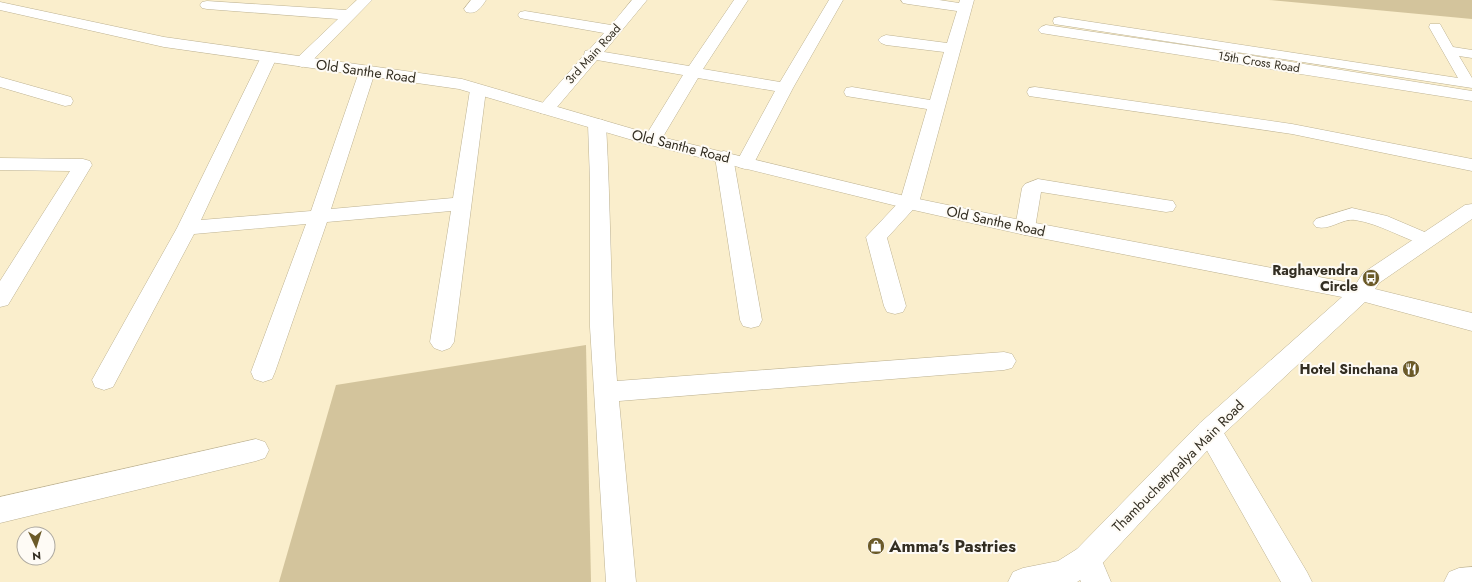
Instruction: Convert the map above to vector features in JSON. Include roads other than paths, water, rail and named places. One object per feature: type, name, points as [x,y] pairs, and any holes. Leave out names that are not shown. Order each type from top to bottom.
[{"type":"street","points":[[302,62],[365,0]]},
{"type":"street","name":"3rd Main Road","points":[[546,109],[591,54],[615,30],[640,0]]},
{"type":"street","points":[[652,140],[693,72],[741,0]]},
{"type":"street","points":[[745,163],[785,88],[836,0]]},
{"type":"street","points":[[895,306],[876,237],[909,203],[966,4],[908,0]]},
{"type":"street","points":[[207,5],[350,15]]},
{"type":"street","name":"Old Santhe Road","points":[[0,6],[164,42],[367,72],[462,84],[478,90],[652,140],[909,203],[1025,228],[1361,293],[1472,322]]},
{"type":"street","points":[[525,16],[615,30]]},
{"type":"street","name":"15th Cross Road","points":[[1046,30],[1211,54],[1471,87]]},
{"type":"street","points":[[886,40],[953,50]]},
{"type":"street","points":[[591,54],[785,88]]},
{"type":"street","points":[[104,380],[187,228],[269,57]]},
{"type":"street","points":[[263,372],[319,216],[367,72]]},
{"type":"street","points":[[0,82],[65,101]]},
{"type":"street","points":[[442,342],[478,90]]},
{"type":"street","points":[[852,92],[937,106]]},
{"type":"street","points":[[1035,92],[1292,129],[1472,164]]},
{"type":"street","points":[[597,124],[600,182],[601,327],[622,582]]},
{"type":"street","points":[[724,158],[751,320]]},
{"type":"street","points":[[0,164],[83,165],[0,299]]},
{"type":"street","points":[[1025,228],[1032,188],[1038,185],[1166,206]]},
{"type":"street","points":[[187,228],[461,204]]},
{"type":"street","name":"Thambuchettypalya Main Road","points":[[1023,582],[1063,574],[1092,571],[1209,431],[1361,293],[1371,278],[1471,212]]},
{"type":"street","points":[[606,392],[1004,361]]},
{"type":"street","points":[[1209,431],[1298,582]]},
{"type":"street","points":[[0,510],[256,450]]},
{"type":"street","points":[[1459,582],[1472,581]]},
{"type":"lane","points":[[1059,21],[1471,87]]},
{"type":"lane","points":[[1435,27],[1471,87]]},
{"type":"lane","points":[[1449,50],[1472,54]]},
{"type":"lane","points":[[1322,223],[1352,214],[1381,220],[1428,240]]},
{"type":"place","name":"Raghavendra Circle","points":[[1371,278]]},
{"type":"place","name":"Hotel Sinchana","points":[[1411,369]]},
{"type":"place","name":"Amma's Pastries","points":[[876,546]]}]
